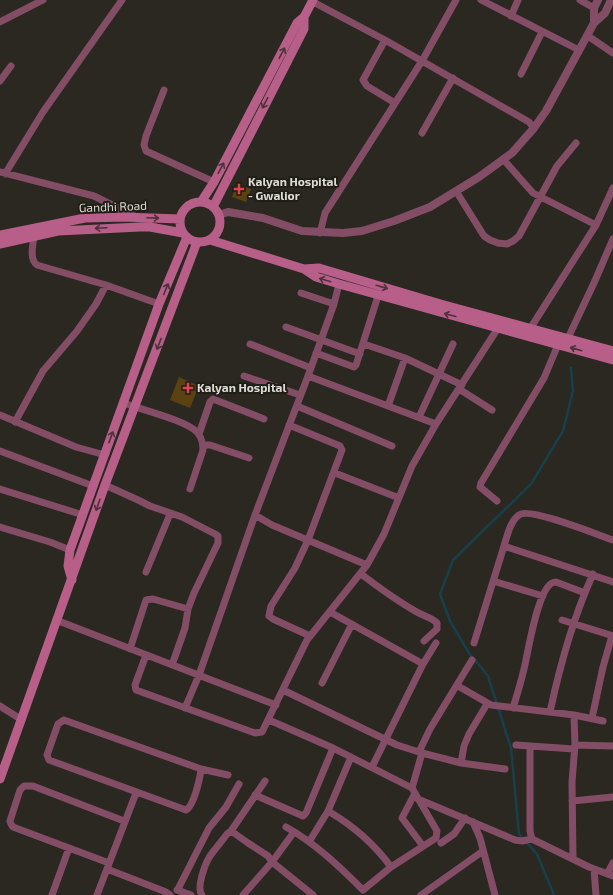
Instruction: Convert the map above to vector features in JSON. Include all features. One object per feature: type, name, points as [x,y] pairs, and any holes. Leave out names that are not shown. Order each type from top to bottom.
[{"type":"main road","points":[[201,202],[214,182],[297,23],[304,17],[313,1]]},
{"type":"main road","points":[[213,206],[304,29],[304,17]]},
{"type":"main road","points":[[72,580],[68,566],[70,550],[185,235],[180,224],[180,219],[185,208],[195,202],[201,202],[213,206],[219,215],[220,220],[218,232],[210,240]]},
{"type":"main road","name":"Gandhi Road","points":[[0,235],[85,218],[139,222],[180,219]]},
{"type":"main road","points":[[0,244],[58,230],[139,222],[150,227],[185,235],[197,242],[210,240],[304,269],[316,277],[378,296],[498,328],[527,332]]},
{"type":"main road","points":[[0,779],[105,485],[197,242]]},
{"type":"main road","points":[[304,269],[319,268],[527,332],[613,351]]},
{"type":"main road","points":[[563,340],[613,360]]},
{"type":"street","points":[[0,22],[43,0]]},
{"type":"street","points":[[122,0],[2,173],[94,196],[139,222]]},
{"type":"street","points":[[320,233],[325,213],[422,60],[456,0]]},
{"type":"street","points":[[481,0],[579,50]]},
{"type":"street","points":[[511,16],[518,0]]},
{"type":"street","points":[[219,215],[228,212],[263,218],[302,231],[343,233],[362,231],[394,221],[430,207],[479,177],[512,153],[534,128],[546,111],[594,23],[596,4],[580,0]]},
{"type":"street","points":[[594,23],[605,13],[611,0]]},
{"type":"street","points":[[313,1],[422,60],[529,122],[534,128]]},
{"type":"street","points":[[520,74],[542,32]]},
{"type":"street","points":[[588,36],[613,53]]},
{"type":"street","points":[[385,40],[363,80],[367,86],[395,103]]},
{"type":"street","points":[[0,81],[11,66]]},
{"type":"street","points":[[422,133],[453,78]]},
{"type":"street","points":[[164,90],[146,136],[144,145],[146,151],[214,182]]},
{"type":"street","points":[[456,191],[484,236],[498,243],[507,244],[519,236],[557,166],[576,143]]},
{"type":"street","points":[[503,159],[533,193],[596,225]]},
{"type":"street","points":[[527,332],[596,225],[613,188]]},
{"type":"street","points":[[34,236],[32,258],[33,262],[37,265],[106,285],[159,304]]},
{"type":"street","points":[[497,501],[482,490],[480,487],[481,482],[544,378],[594,283],[613,239]]},
{"type":"street","points":[[185,708],[199,675],[255,515],[311,368],[334,304],[339,284]]},
{"type":"street","points":[[15,422],[43,371],[77,331],[96,304],[106,285]]},
{"type":"street","points":[[301,293],[334,304]]},
{"type":"street","points":[[316,353],[354,366],[356,365],[364,344],[378,296]]},
{"type":"street","points":[[286,326],[360,354]]},
{"type":"street","points":[[146,655],[135,685],[136,690],[258,733],[262,732],[310,636],[367,565],[384,534],[412,466],[436,424],[498,328]]},
{"type":"street","points":[[250,344],[311,368]]},
{"type":"street","points":[[364,344],[405,358],[438,374],[460,387],[492,410]]},
{"type":"street","points":[[419,417],[453,344]]},
{"type":"street","points":[[388,406],[405,358]]},
{"type":"street","points":[[244,376],[300,395]]},
{"type":"street","points":[[308,376],[436,424]]},
{"type":"street","points":[[190,488],[204,450],[199,434],[210,402],[214,399],[264,419]]},
{"type":"street","points":[[124,402],[178,422],[199,434]]},
{"type":"street","points":[[296,406],[392,446]]},
{"type":"street","points":[[0,415],[76,447],[105,455]]},
{"type":"street","points":[[289,425],[340,446],[342,450],[335,473],[308,540],[295,568],[269,611],[269,616],[273,619],[310,636]]},
{"type":"street","points":[[203,445],[210,445],[249,458]]},
{"type":"street","points":[[0,451],[93,486]]},
{"type":"street","points":[[335,473],[399,498]]},
{"type":"street","points":[[105,485],[150,506],[182,517],[215,534],[219,540],[194,593],[188,609],[185,628],[172,665]]},
{"type":"street","points":[[0,489],[83,515]]},
{"type":"street","points":[[474,643],[504,546],[515,518],[521,514],[530,512],[613,540]]},
{"type":"street","points":[[146,572],[170,514]]},
{"type":"street","points":[[255,515],[272,524],[367,565]]},
{"type":"street","points":[[0,528],[50,542],[70,550]]},
{"type":"street","points":[[504,546],[593,574],[613,582]]},
{"type":"street","points":[[361,574],[396,600],[437,623],[437,629],[424,640]]},
{"type":"street","points":[[550,712],[563,657],[593,574]]},
{"type":"street","points":[[493,581],[543,596]]},
{"type":"street","points":[[513,708],[524,669],[531,628],[548,585],[553,582],[585,593]]},
{"type":"street","points":[[130,649],[146,600],[153,599],[188,609]]},
{"type":"street","points":[[330,612],[423,664]]},
{"type":"street","points":[[56,620],[276,705]]},
{"type":"street","points":[[562,620],[613,636],[603,667],[592,718]]},
{"type":"street","points":[[322,683],[352,624]]},
{"type":"street","points":[[372,767],[423,664],[436,644]]},
{"type":"street","points":[[423,846],[402,818],[415,794],[420,753],[430,729],[458,686],[472,660]]},
{"type":"street","points":[[458,686],[492,705],[574,715],[603,721]]},
{"type":"street","points":[[282,690],[385,740],[420,753],[461,763],[505,769]]},
{"type":"street","points":[[461,763],[464,746],[469,734],[492,705]]},
{"type":"street","points":[[0,706],[22,720]]},
{"type":"street","points":[[573,858],[572,782],[574,715]]},
{"type":"street","points":[[201,769],[200,778],[191,806],[186,810],[49,760],[47,755],[58,724],[64,720],[67,720],[201,769],[228,776]]},
{"type":"street","points":[[269,720],[372,767],[415,794],[472,822],[517,841],[532,840],[610,875],[613,863]]},
{"type":"street","points":[[516,746],[613,746]]},
{"type":"street","points":[[530,746],[530,831],[532,840]]},
{"type":"street","points":[[255,795],[303,816],[306,813],[333,748]]},
{"type":"street","points":[[309,842],[328,811],[351,757]]},
{"type":"street","points":[[239,784],[226,807],[209,828],[178,890],[192,895],[201,893],[202,878],[209,857],[231,831],[265,781]]},
{"type":"street","points":[[124,821],[33,786],[24,786],[20,790],[10,824],[13,827],[69,848],[170,895]]},
{"type":"street","points":[[97,895],[124,821],[136,793]]},
{"type":"street","points":[[286,827],[309,842],[347,875],[361,893],[391,867],[436,838],[437,832],[415,794]]},
{"type":"street","points":[[572,801],[613,797]]},
{"type":"street","points":[[328,811],[344,820],[360,834],[391,867]]},
{"type":"street","points":[[441,843],[454,834],[465,818]]},
{"type":"street","points":[[472,822],[480,838],[495,895]]},
{"type":"street","points":[[231,831],[268,856],[272,862],[313,895]]},
{"type":"street","points":[[243,895],[272,862],[294,832]]},
{"type":"street","points":[[52,895],[69,848]]},
{"type":"street","points":[[421,895],[483,851]]},
{"type":"street","points":[[594,869],[596,895]]},
{"type":"building","points":[[237,184],[251,189],[246,202],[232,197]]},
{"type":"building","points":[[179,377],[199,386],[190,408],[170,400]]},
{"type":"waterway","points":[[554,895],[537,854],[519,834],[511,748],[488,676],[469,653],[450,621],[440,594],[453,560],[531,484],[563,431],[573,391],[571,368]]},
{"type":"place","name":"Kalyan Hospital - Gwalior","points":[[239,189]]},
{"type":"place","name":"Kalyan Hospital","points":[[188,388]]}]
